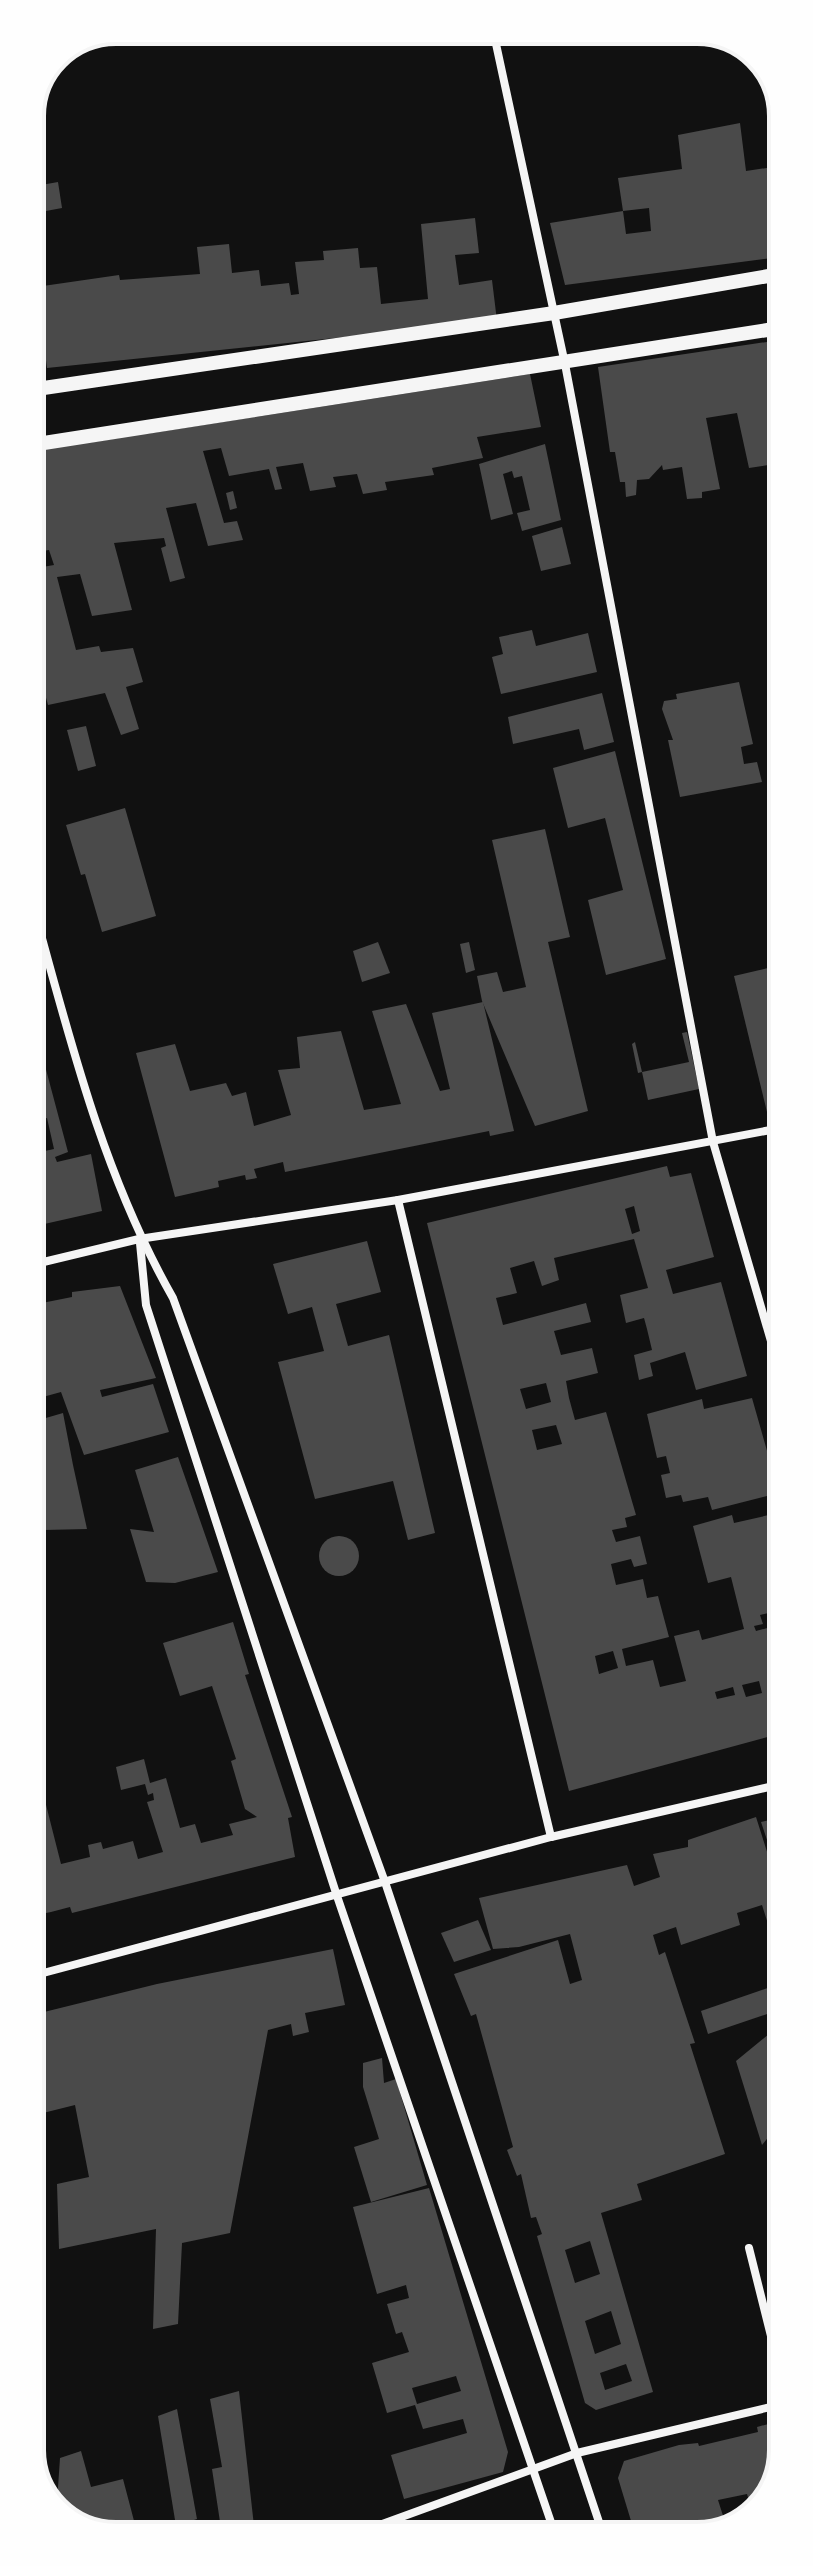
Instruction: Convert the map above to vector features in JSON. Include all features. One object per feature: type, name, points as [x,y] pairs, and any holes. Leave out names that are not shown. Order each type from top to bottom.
[{"type":"street","points":[[496,44],[565,364],[713,1142],[769,1334]]},
{"type":"street","points":[[44,388],[554,313],[769,276]]},
{"type":"street","points":[[44,443],[769,330]]},
{"type":"street","points":[[44,944],[99,1139],[139,1239],[173,1298],[385,1882],[599,2522]]},
{"type":"street","points":[[44,1262],[139,1239],[398,1200],[769,1130]]},
{"type":"street","points":[[398,1200],[551,1837]]},
{"type":"street","points":[[139,1239],[146,1305],[337,1896],[551,2522]]},
{"type":"street","points":[[44,1973],[551,1837],[769,1787]]},
{"type":"street","points":[[749,2248],[769,2328]]},
{"type":"street","points":[[387,2522],[577,2453],[769,2407]]},
{"type":"building","points":[[740,123],[746,171],[769,168],[769,258],[565,285],[550,223],[623,211],[618,178],[682,169],[678,135]],"holes":[[[649,208],[651,231],[626,234],[623,211]]]},
{"type":"building","points":[[58,182],[62,208],[44,211],[44,184]]},
{"type":"building","points":[[475,218],[479,253],[455,255],[459,285],[492,280],[497,321],[47,368],[44,286],[119,275],[120,280],[200,274],[197,247],[229,244],[232,273],[259,270],[261,286],[289,283],[291,295],[299,294],[295,262],[324,260],[323,251],[358,248],[360,268],[377,267],[381,304],[428,299],[421,224]]},
{"type":"building","points":[[769,342],[769,465],[749,468],[737,413],[706,418],[720,489],[702,492],[702,498],[687,499],[682,467],[663,470],[662,465],[649,479],[637,480],[636,495],[626,497],[625,482],[620,482],[615,452],[610,452],[598,367]]},
{"type":"building","points":[[530,374],[541,427],[477,437],[483,458],[432,468],[434,475],[385,482],[387,490],[363,494],[357,474],[333,477],[336,487],[310,491],[303,463],[276,467],[282,489],[275,490],[269,469],[229,476],[221,448],[203,451],[224,523],[237,521],[243,540],[208,546],[196,503],[166,508],[185,578],[170,582],[161,548],[166,546],[164,538],[114,543],[132,610],[92,616],[80,574],[57,577],[76,650],[99,646],[101,652],[133,648],[143,682],[126,687],[139,729],[121,735],[105,693],[48,705],[44,690],[44,567],[54,565],[49,550],[44,551],[44,449],[85,440],[87,443],[119,438],[144,430],[146,434]]},
{"type":"building","points":[[545,444],[561,520],[522,531],[517,513],[530,510],[522,476],[514,478],[512,471],[503,474],[513,514],[491,520],[479,464]]},
{"type":"building","points":[[233,491],[237,508],[230,510],[226,493]]},
{"type":"building","points":[[562,527],[571,564],[541,571],[532,536]]},
{"type":"building","points":[[532,630],[536,646],[588,633],[597,672],[501,694],[492,657],[503,654],[499,637]]},
{"type":"building","points":[[739,682],[753,744],[741,747],[744,764],[757,762],[762,782],[680,797],[668,740],[673,740],[662,709],[664,701],[677,699],[676,694]]},
{"type":"building","points":[[602,693],[614,742],[584,750],[579,729],[513,744],[508,717]]},
{"type":"building","points":[[86,726],[96,766],[78,771],[67,730]]},
{"type":"building","points":[[615,751],[666,959],[606,975],[588,900],[623,890],[605,818],[568,828],[553,768]]},
{"type":"building","points":[[125,808],[156,916],[102,932],[66,825]]},
{"type":"building","points":[[545,829],[570,937],[548,942],[588,1111],[535,1126],[482,1001],[477,976],[497,972],[503,992],[526,987],[492,840]]},
{"type":"building","points":[[378,942],[390,973],[362,982],[353,951]]},
{"type":"building","points":[[469,942],[475,970],[466,973],[460,944]]},
{"type":"building","points":[[768,968],[769,1112],[767,1112],[734,976]]},
{"type":"building","points":[[483,1002],[514,1131],[490,1136],[489,1131],[285,1172],[283,1162],[254,1169],[257,1178],[246,1180],[245,1175],[218,1181],[219,1187],[175,1197],[136,1053],[175,1044],[190,1091],[226,1083],[232,1096],[246,1092],[254,1126],[291,1115],[278,1070],[300,1068],[297,1037],[341,1031],[364,1110],[401,1104],[372,1011],[406,1004],[440,1091],[450,1089],[432,1013]]},
{"type":"building","points":[[687,1032],[699,1089],[648,1100],[642,1072],[689,1062],[682,1033]]},
{"type":"building","points":[[635,1042],[642,1072],[638,1073],[632,1044]]},
{"type":"building","points":[[44,1062],[68,1152],[55,1157],[57,1162],[91,1154],[102,1211],[44,1224],[44,1151],[54,1149],[47,1118],[44,1119]]},
{"type":"building","points":[[667,1166],[670,1177],[691,1173],[714,1257],[666,1270],[673,1294],[721,1282],[747,1376],[696,1390],[685,1352],[650,1363],[653,1376],[639,1380],[634,1355],[652,1350],[644,1318],[626,1323],[620,1295],[648,1288],[634,1239],[554,1258],[559,1280],[542,1286],[534,1261],[510,1268],[517,1293],[496,1298],[503,1325],[586,1303],[591,1322],[554,1331],[561,1355],[592,1348],[598,1373],[566,1381],[569,1398],[575,1420],[606,1412],[636,1515],[625,1518],[627,1527],[612,1530],[616,1542],[640,1536],[647,1564],[634,1567],[631,1559],[611,1564],[616,1585],[643,1579],[647,1598],[658,1596],[669,1637],[622,1649],[626,1666],[653,1660],[660,1687],[686,1681],[674,1636],[699,1630],[702,1640],[744,1629],[731,1577],[708,1583],[693,1526],[732,1515],[734,1523],[769,1515],[769,1613],[760,1615],[763,1624],[754,1626],[756,1631],[769,1628],[769,1737],[569,1791],[427,1223]],"holes":[[[634,1206],[640,1231],[632,1234],[625,1209]],[[546,1383],[551,1402],[526,1409],[520,1389]],[[556,1425],[562,1444],[537,1450],[532,1430]],[[613,1651],[618,1668],[599,1674],[595,1656]],[[759,1681],[762,1693],[746,1697],[742,1685]],[[733,1687],[735,1695],[717,1699],[715,1692]]]},
{"type":"building","points":[[367,1241],[381,1292],[336,1304],[348,1346],[389,1335],[435,1533],[408,1540],[393,1481],[315,1499],[278,1362],[324,1351],[312,1307],[288,1314],[273,1264]]},
{"type":"building","points":[[120,1286],[156,1378],[100,1390],[102,1397],[153,1384],[169,1432],[84,1455],[61,1392],[44,1397],[44,1303],[72,1297],[72,1292]]},
{"type":"building","points":[[752,1398],[769,1458],[769,1496],[712,1510],[708,1497],[683,1502],[681,1495],[666,1498],[661,1475],[670,1473],[666,1456],[657,1458],[647,1414],[702,1399],[704,1409]]},
{"type":"building","points":[[63,1413],[87,1529],[44,1530],[44,1419]]},
{"type":"building","points":[[178,1457],[218,1572],[175,1583],[146,1582],[130,1529],[154,1532],[135,1470]]},
{"type":"building","points":[[339,1536],[353,1542],[359,1556],[353,1570],[339,1576],[325,1570],[319,1556],[325,1542]]},
{"type":"building","points":[[233,1622],[249,1674],[245,1675],[292,1817],[288,1818],[295,1857],[72,1913],[70,1907],[44,1913],[44,1797],[61,1864],[90,1857],[88,1845],[101,1842],[103,1849],[133,1841],[138,1859],[163,1852],[147,1802],[154,1800],[153,1793],[148,1795],[145,1784],[121,1790],[116,1767],[144,1759],[150,1783],[166,1778],[180,1828],[195,1824],[201,1843],[233,1835],[229,1824],[257,1817],[245,1809],[231,1761],[236,1759],[212,1686],[180,1696],[163,1643]]},
{"type":"building","points":[[756,1817],[769,1858],[769,1927],[762,1905],[737,1913],[740,1925],[681,1945],[676,1927],[653,1935],[659,1955],[665,1952],[695,2043],[690,2044],[725,2154],[637,2184],[642,2200],[601,2213],[653,2392],[596,2410],[585,2403],[537,2236],[542,2234],[536,2217],[531,2218],[521,2174],[517,2176],[507,2150],[513,2147],[476,2014],[471,2016],[454,1974],[558,1940],[570,1984],[582,1980],[570,1934],[519,1947],[493,1949],[479,1898],[627,1865],[634,1886],[660,1877],[653,1854],[688,1847],[688,1840]],"holes":[[[590,2241],[600,2274],[575,2283],[565,2250]],[[611,2311],[621,2344],[595,2354],[585,2321]],[[626,2364],[632,2381],[605,2390],[600,2373]]]},
{"type":"building","points":[[769,1820],[769,1846],[761,1822]]},
{"type":"building","points":[[478,1920],[491,1950],[454,1962],[441,1933]]},
{"type":"building","points":[[333,1949],[345,2005],[305,2013],[309,2032],[293,2036],[291,2024],[268,2030],[230,2233],[182,2243],[178,2324],[153,2329],[156,2229],[59,2249],[57,2184],[89,2177],[75,2105],[44,2113],[44,2012],[157,1984]]},
{"type":"building","points":[[769,1987],[769,2013],[708,2034],[701,2011]]},
{"type":"building","points":[[769,2034],[769,2136],[762,2145],[736,2061]]},
{"type":"building","points":[[382,2058],[384,2083],[396,2079],[427,2185],[371,2202],[354,2147],[379,2139],[363,2087],[363,2063]]},
{"type":"building","points":[[429,2188],[508,2452],[503,2472],[404,2499],[391,2455],[467,2433],[463,2419],[423,2429],[415,2405],[387,2413],[372,2363],[409,2352],[402,2332],[396,2334],[387,2304],[409,2298],[406,2285],[377,2294],[353,2207]],"holes":[[[456,2376],[461,2391],[417,2404],[412,2388]]]},
{"type":"building","points":[[239,2391],[254,2522],[220,2522],[212,2469],[222,2467],[210,2399]]},
{"type":"building","points":[[177,2409],[197,2519],[188,2522],[175,2522],[158,2416]]},
{"type":"building","points":[[769,2424],[768,2464],[759,2486],[749,2499],[747,2494],[718,2500],[723,2517],[715,2520],[631,2522],[618,2478],[624,2461],[679,2445],[698,2443],[699,2446],[758,2432],[757,2427]]},
{"type":"building","points":[[81,2451],[91,2487],[123,2479],[134,2522],[102,2521],[72,2507],[58,2492],[60,2458]]}]
